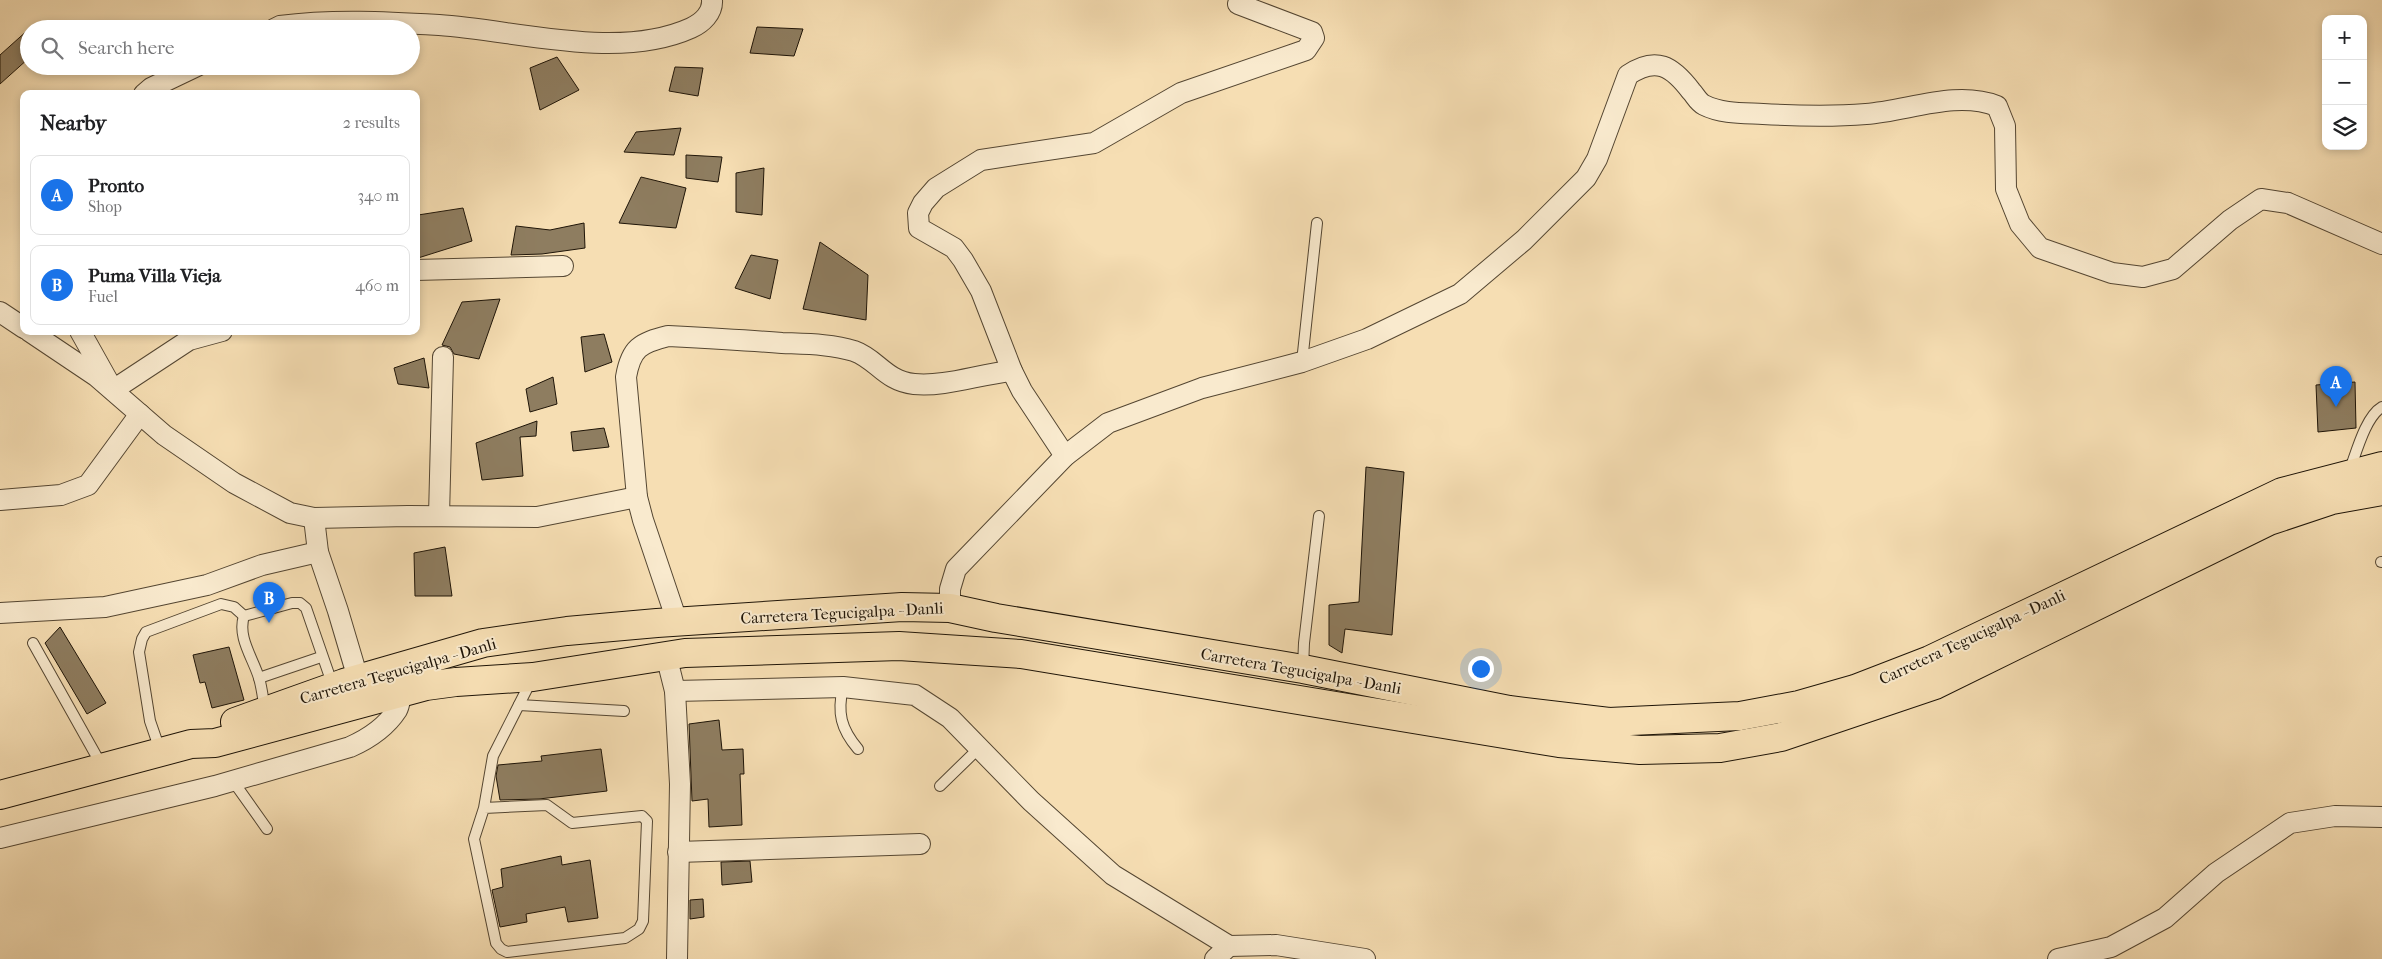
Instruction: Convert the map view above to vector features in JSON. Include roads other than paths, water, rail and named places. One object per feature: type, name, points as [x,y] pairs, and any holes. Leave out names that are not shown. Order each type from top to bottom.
[{"type":"highway","name":"Carretera Tegucigalpa - Danli","points":[[0,795],[191,744],[215,743],[362,691],[483,643],[531,636],[677,621],[902,607],[950,608],[996,618],[1303,669],[1509,710],[1608,722],[1740,716],[1799,705],[1855,689],[1930,660],[2282,492],[2382,466]]},
{"type":"highway","name":"Carretera Tegucigalpa - Danli","points":[[191,744],[210,731],[333,687],[362,691],[402,691],[456,682],[533,677],[666,655],[899,646],[1020,654],[1559,743],[1640,750],[1720,748],[1781,737],[1935,685],[2269,521],[2332,500],[2382,491]]},
{"type":"highway","points":[[899,646],[908,642],[915,632],[912,618],[902,607]]},
{"type":"highway","points":[[948,650],[939,639],[934,626],[941,612],[950,608]]},
{"type":"highway","points":[[531,636],[521,646],[518,661],[533,677]]},
{"type":"highway","points":[[483,643],[489,648],[495,660],[491,673],[484,681]]},
{"type":"street","points":[[420,24],[560,41],[635,42],[673,36],[700,24],[713,7],[712,0]]},
{"type":"street","points":[[1065,456],[1022,391],[1012,371],[984,299],[963,260],[954,248],[919,228],[918,213],[923,203],[936,188],[981,160],[1094,143],[1181,93],[1306,50],[1314,38],[1312,32],[1238,4]]},
{"type":"street","points":[[950,608],[950,589],[956,569],[1065,456],[1108,423],[1202,388],[1302,362],[1368,340],[1460,294],[1524,240],[1586,178],[1597,159],[1628,75],[1639,68],[1652,64],[1666,66],[1682,79],[1701,104],[1721,112],[1816,117],[1868,114],[1946,102],[1981,100],[1997,106],[2006,126],[2006,189],[2020,224],[2040,248],[2112,273],[2143,277],[2173,269],[2230,220],[2261,199],[2288,203],[2382,244]]},
{"type":"street","points":[[149,90],[178,75]]},
{"type":"street","points":[[420,270],[563,266]]},
{"type":"street","points":[[0,312],[20,325]]},
{"type":"street","points":[[35,335],[96,376],[164,435],[234,483],[290,512],[314,518],[537,517],[637,497]]},
{"type":"street","points":[[82,335],[113,390]]},
{"type":"street","points":[[113,390],[189,340],[207,335]]},
{"type":"street","points":[[677,621],[637,497],[626,377],[629,359],[634,352],[653,340],[668,336],[820,345],[855,351],[870,360],[883,372],[901,382],[911,384],[932,385],[1012,371]]},
{"type":"street","points":[[438,516],[443,357]]},
{"type":"street","points":[[0,500],[61,495],[88,485],[140,414]]},
{"type":"street","points":[[314,518],[318,552],[362,691]]},
{"type":"street","points":[[0,613],[105,607],[206,584],[262,565],[318,552]]},
{"type":"street","points":[[666,655],[675,691],[680,784],[678,959]]},
{"type":"street","points":[[675,691],[843,687],[915,696],[950,718],[1031,801],[1113,875],[1222,953],[1276,945],[1365,959]]},
{"type":"street","points":[[0,838],[233,781],[333,753],[367,740],[398,709],[402,691]]},
{"type":"street","points":[[2058,959],[2111,947],[2165,918],[2216,873],[2290,823],[2335,816],[2382,817]]},
{"type":"street","points":[[678,852],[920,844]]},
{"type":"lane","points":[[1302,362],[1317,223]]},
{"type":"lane","points":[[2348,474],[2366,428],[2376,411],[2382,408]]},
{"type":"lane","points":[[1303,669],[1304,643],[1319,516]]},
{"type":"lane","points":[[244,616],[292,602],[300,603],[306,608],[321,657],[333,687]]},
{"type":"lane","points":[[160,752],[149,712],[139,652],[146,632],[221,604],[234,607],[244,616]]},
{"type":"lane","points":[[244,616],[242,634],[259,678],[265,711]]},
{"type":"lane","points":[[34,643],[103,767]]},
{"type":"lane","points":[[259,678],[321,657]]},
{"type":"lane","points":[[484,808],[547,804],[572,823],[642,816],[647,821],[640,929],[625,938],[507,952],[496,943],[474,838],[484,808],[493,756],[533,677]]},
{"type":"lane","points":[[843,687],[842,726],[847,736],[858,749]]},
{"type":"lane","points":[[519,705],[624,711]]},
{"type":"lane","points":[[940,786],[979,748]]},
{"type":"lane","points":[[233,781],[267,829]]},
{"type":"place","name":"Pronto","points":[[2336,407]]},
{"type":"place","name":"Puma Villa Vieja","points":[[269,623]]}]
